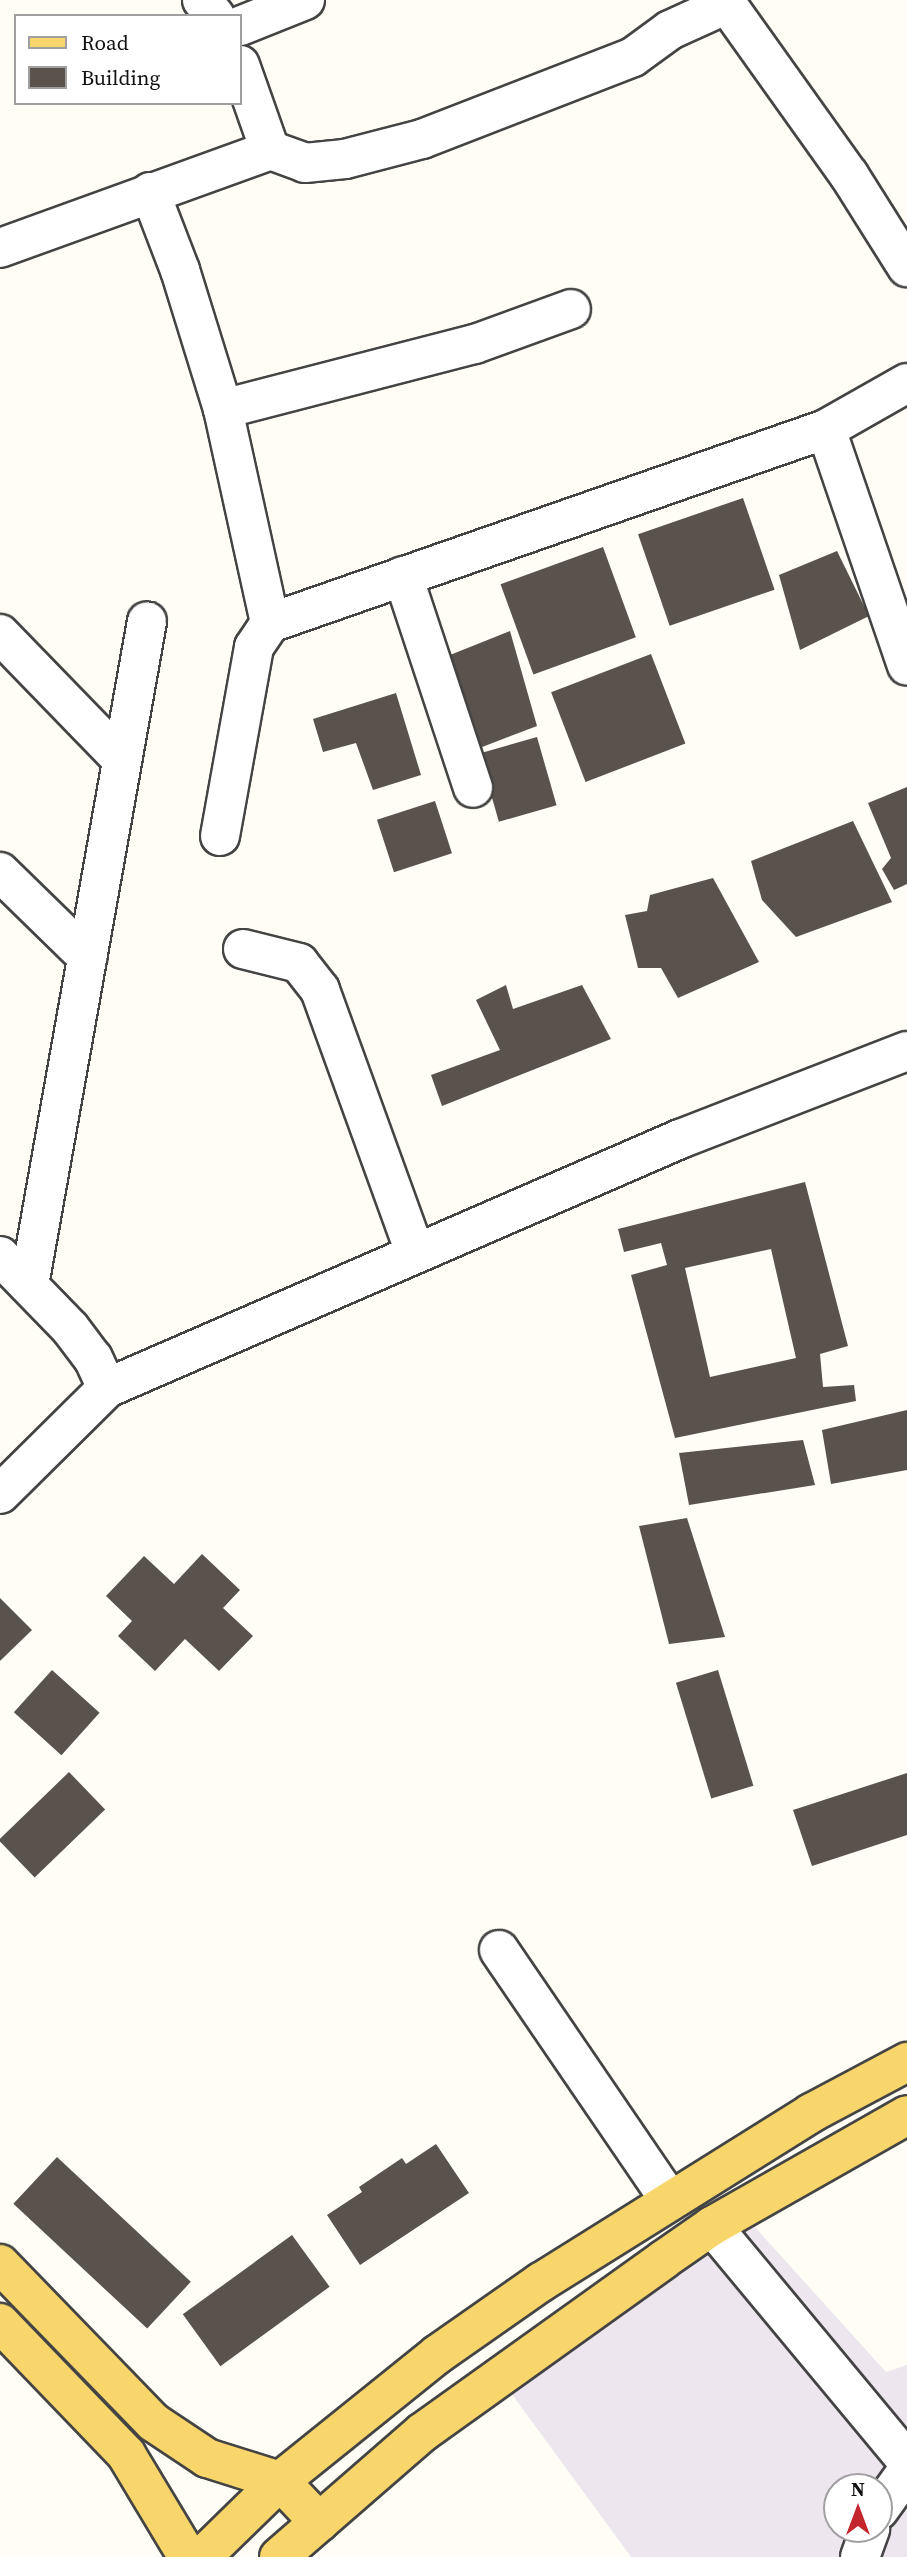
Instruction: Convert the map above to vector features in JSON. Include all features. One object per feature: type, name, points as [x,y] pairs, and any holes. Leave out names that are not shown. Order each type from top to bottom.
[{"type":"main road","points":[[202,2557],[280,2481],[438,2354],[669,2199],[811,2113],[907,2062]]},
{"type":"main road","points":[[279,2557],[423,2432],[712,2226],[907,2115]]},
{"type":"main road","points":[[0,2264],[153,2422],[207,2458],[280,2481],[319,2522]]},
{"type":"main road","points":[[0,2323],[126,2454],[188,2557]]},
{"type":"street","points":[[202,0],[213,14]]},
{"type":"street","points":[[242,25],[305,0]]},
{"type":"street","points":[[0,248],[271,150],[305,163],[345,159],[422,139],[633,57],[670,30],[725,2],[849,175],[907,267]]},
{"type":"street","points":[[242,70],[271,150]]},
{"type":"street","points":[[150,192],[223,409],[270,623]]},
{"type":"street","points":[[223,409],[475,344],[571,309]]},
{"type":"street","points":[[220,836],[254,647],[270,623],[826,429],[907,383]]},
{"type":"street","points":[[826,429],[907,664]]},
{"type":"street","points":[[403,576],[473,788]]},
{"type":"street","points":[[29,1285],[147,621]]},
{"type":"street","points":[[0,634],[122,760]]},
{"type":"street","points":[[0,872],[87,957]]},
{"type":"street","points":[[243,949],[299,963],[320,990],[415,1252]]},
{"type":"street","points":[[0,1494],[107,1388],[680,1139],[907,1051]]},
{"type":"street","points":[[0,1256],[86,1348],[107,1388]]},
{"type":"street","points":[[499,1950],[669,2199]]},
{"type":"street","points":[[712,2226],[907,2461]]},
{"type":"street","points":[[893,2490],[907,2471]]},
{"type":"shaded area","points":[[744,2215],[886,2372],[907,2365],[907,2557],[631,2557],[511,2393]]},
{"type":"building","points":[[743,498],[775,590],[670,626],[638,534]]},
{"type":"building","points":[[603,547],[636,637],[533,674],[501,584]]},
{"type":"building","points":[[837,551],[869,616],[800,650],[779,575]]},
{"type":"building","points":[[510,631],[537,726],[464,754],[435,661]]},
{"type":"building","points":[[651,654],[685,744],[586,782],[551,692]]},
{"type":"building","points":[[396,693],[421,775],[373,790],[356,743],[323,752],[313,719]]},
{"type":"building","points":[[537,737],[557,805],[499,822],[479,754]]},
{"type":"building","points":[[907,787],[907,884],[894,890],[882,869],[891,858],[868,803]]},
{"type":"building","points":[[435,801],[452,853],[394,872],[377,820]]},
{"type":"building","points":[[853,821],[892,902],[796,937],[762,900],[751,861]]},
{"type":"building","points":[[713,878],[759,962],[678,998],[661,968],[638,968],[625,915],[647,911],[650,895]]},
{"type":"building","points":[[506,985],[513,1009],[582,985],[611,1039],[442,1106],[431,1075],[500,1050],[476,1000]]},
{"type":"building","points":[[805,1182],[848,1346],[820,1354],[823,1387],[854,1385],[856,1401],[675,1438],[631,1275],[667,1265],[661,1243],[624,1252],[618,1229]],"holes":[[[771,1249],[796,1358],[710,1377],[685,1268]]]},
{"type":"building","points":[[907,1410],[907,1470],[831,1484],[822,1430]]},
{"type":"building","points":[[803,1440],[815,1485],[689,1505],[679,1453]]},
{"type":"building","points":[[687,1518],[725,1637],[669,1644],[639,1526]]},
{"type":"building","points":[[202,1554],[240,1590],[223,1608],[253,1636],[219,1671],[185,1639],[155,1671],[118,1636],[132,1621],[106,1596],[144,1556],[174,1584]]},
{"type":"building","points":[[0,1598],[32,1630],[0,1661]]},
{"type":"building","points":[[52,1670],[100,1713],[61,1755],[14,1712]]},
{"type":"building","points":[[718,1670],[753,1786],[711,1799],[676,1683]]},
{"type":"building","points":[[69,1772],[105,1809],[35,1877],[0,1839]]},
{"type":"building","points":[[907,1773],[907,1835],[812,1866],[793,1810]]},
{"type":"building","points":[[436,2144],[469,2193],[360,2265],[327,2215],[362,2192],[359,2187],[402,2158],[406,2164]]},
{"type":"building","points":[[57,2157],[191,2282],[147,2329],[13,2204]]},
{"type":"building","points":[[292,2235],[330,2287],[220,2366],[183,2314]]}]
